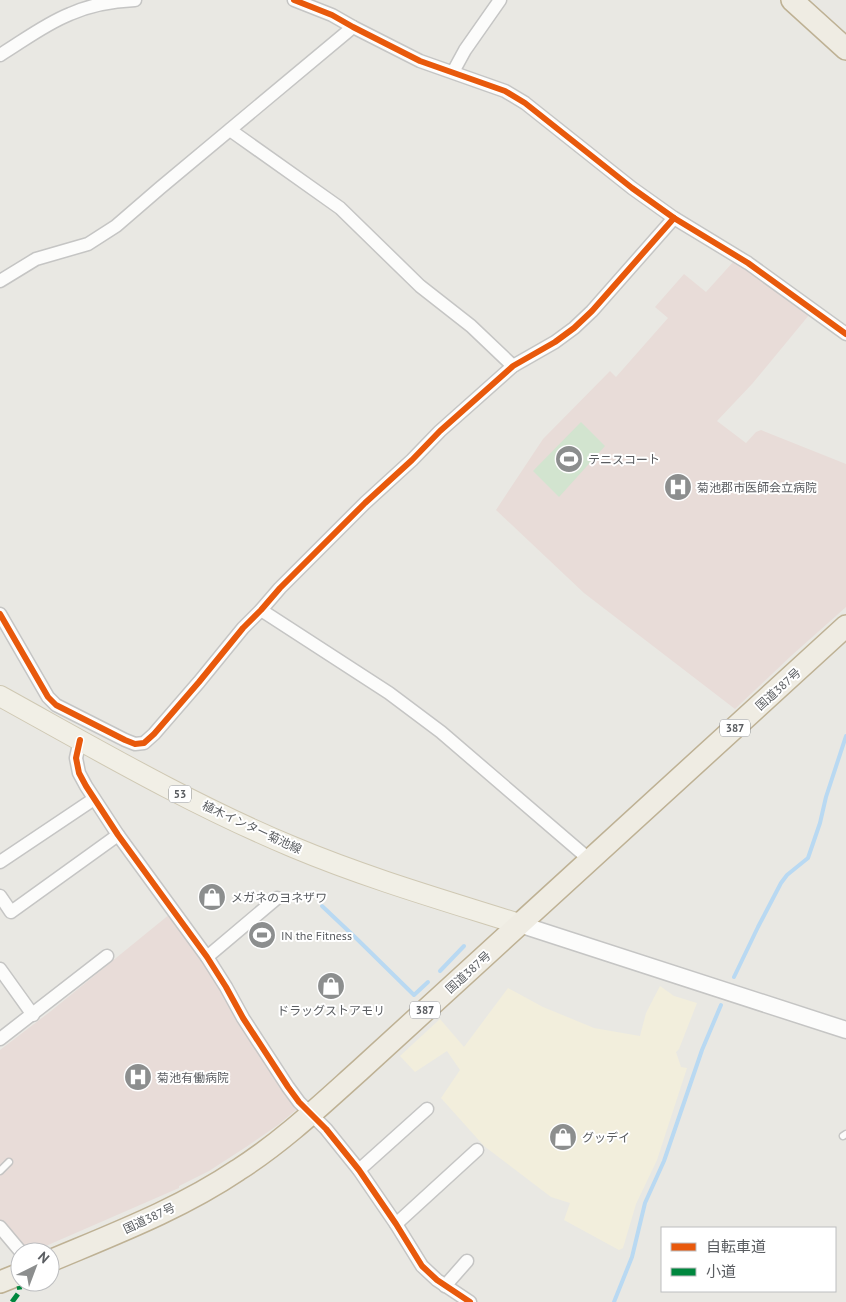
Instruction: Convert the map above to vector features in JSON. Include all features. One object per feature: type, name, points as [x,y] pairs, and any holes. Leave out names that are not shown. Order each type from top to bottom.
[{"type":"highway","points":[[792,0],[846,49]]},
{"type":"highway","name":"国道387号","points":[[60,1257],[151,1218],[194,1196],[238,1170],[280,1140],[311,1114],[846,626]]},
{"type":"main road","name":"植木インター菊池線","points":[[0,696],[186,797],[293,847],[368,876],[519,924]]},
{"type":"street","points":[[0,55],[50,24],[72,13],[94,6],[135,0]]},
{"type":"street","points":[[294,0],[332,15],[420,61],[504,91],[526,103],[632,188],[674,218],[748,263],[846,334]]},
{"type":"street","points":[[453,72],[465,50],[500,0]]},
{"type":"street","points":[[0,281],[36,258],[88,244],[116,226],[354,28]]},
{"type":"street","points":[[230,130],[340,208],[420,286],[471,326],[513,366]]},
{"type":"street","points":[[0,614],[48,697],[56,705],[125,740],[135,744],[144,743],[154,734],[243,628],[280,588],[440,431],[513,366],[556,342],[592,311],[674,218]]},
{"type":"street","points":[[261,610],[389,693],[442,732],[590,860]]},
{"type":"street","points":[[56,705],[57,728]]},
{"type":"street","points":[[80,740],[76,758],[79,773],[118,835],[207,957],[243,1018],[288,1087],[299,1102],[326,1129],[359,1170],[422,1266],[437,1280],[470,1302]]},
{"type":"street","points":[[0,862],[94,798]]},
{"type":"street","points":[[0,896],[11,912],[118,835]]},
{"type":"street","points":[[207,957],[277,898]]},
{"type":"street","points":[[519,924],[846,1030]]},
{"type":"street","points":[[1,1036],[33,1015],[106,956]]},
{"type":"street","points":[[0,969],[33,1015]]},
{"type":"street","points":[[359,1170],[426,1109]]},
{"type":"street","points":[[396,1224],[477,1150]]},
{"type":"street","points":[[0,1227],[13,1242]]},
{"type":"street","points":[[445,1286],[468,1260]]},
{"type":"lane","points":[[0,1171],[9,1162]]},
{"type":"shaded area","name":"菊池郡市医師会立病院","points":[[734,261],[809,315],[752,384],[717,421],[746,443],[756,432],[761,430],[846,464],[846,607],[735,709],[584,593],[496,510],[543,439],[610,371],[616,377],[668,318],[655,307],[684,274],[706,292]]},
{"type":"shaded area","name":"菊池有働病院","points":[[170,914],[211,972],[296,1110],[246,1147],[209,1171],[179,1186],[179,1188],[55,1242],[19,1242],[0,1220],[0,1050]]},
{"type":"shaded area","points":[[660,986],[674,996],[697,1003],[679,1049],[676,1052],[681,1067],[687,1068],[657,1160],[636,1204],[623,1248],[619,1250],[564,1220],[570,1203],[551,1197],[484,1146],[441,1098],[460,1070],[447,1051],[415,1072],[400,1056],[440,1019],[464,1047],[508,988],[543,1007],[594,1028],[640,1036],[646,1013]]},
{"type":"green space","name":"テニスコート","points":[[581,422],[605,446],[559,497],[533,471]]},
{"type":"waterway","points":[[734,977],[781,883],[787,875],[808,858],[846,736]]},
{"type":"waterway","points":[[322,906],[414,995],[428,982]]},
{"type":"waterway","points":[[440,971],[464,946]]},
{"type":"waterway","points":[[614,1302],[632,1257],[645,1203],[664,1161],[702,1050],[721,1005]]},
{"type":"marked path","points":[[12,1302],[19,1292]]},
{"type":"cycle path","points":[[294,0],[332,15],[420,61],[505,91],[525,103],[632,188],[674,218],[748,263],[846,334]]},
{"type":"cycle path","points":[[0,614],[48,697],[56,705],[125,740],[135,744],[144,743],[199,682],[243,628],[365,503],[412,460],[440,431],[513,366],[555,342],[574,328],[592,311],[674,218]]},
{"type":"cycle path","points":[[80,740],[76,758],[79,773],[86,786],[118,835],[207,957],[243,1018],[288,1087],[299,1102],[326,1129],[359,1170],[422,1266],[437,1280],[470,1302]]},
{"type":"place","name":"テニスコート","points":[[569,459]]},
{"type":"place","name":"菊池郡市医師会立病院","points":[[678,487]]},
{"type":"place","name":"メガネのヨネザワ","points":[[212,897]]},
{"type":"place","name":"IN the Fitness","points":[[262,935]]},
{"type":"place","name":"ドラッグストアモリ","points":[[331,986]]},
{"type":"place","name":"菊池有働病院","points":[[138,1077]]},
{"type":"place","name":"グッデイ","points":[[563,1137]]}]
